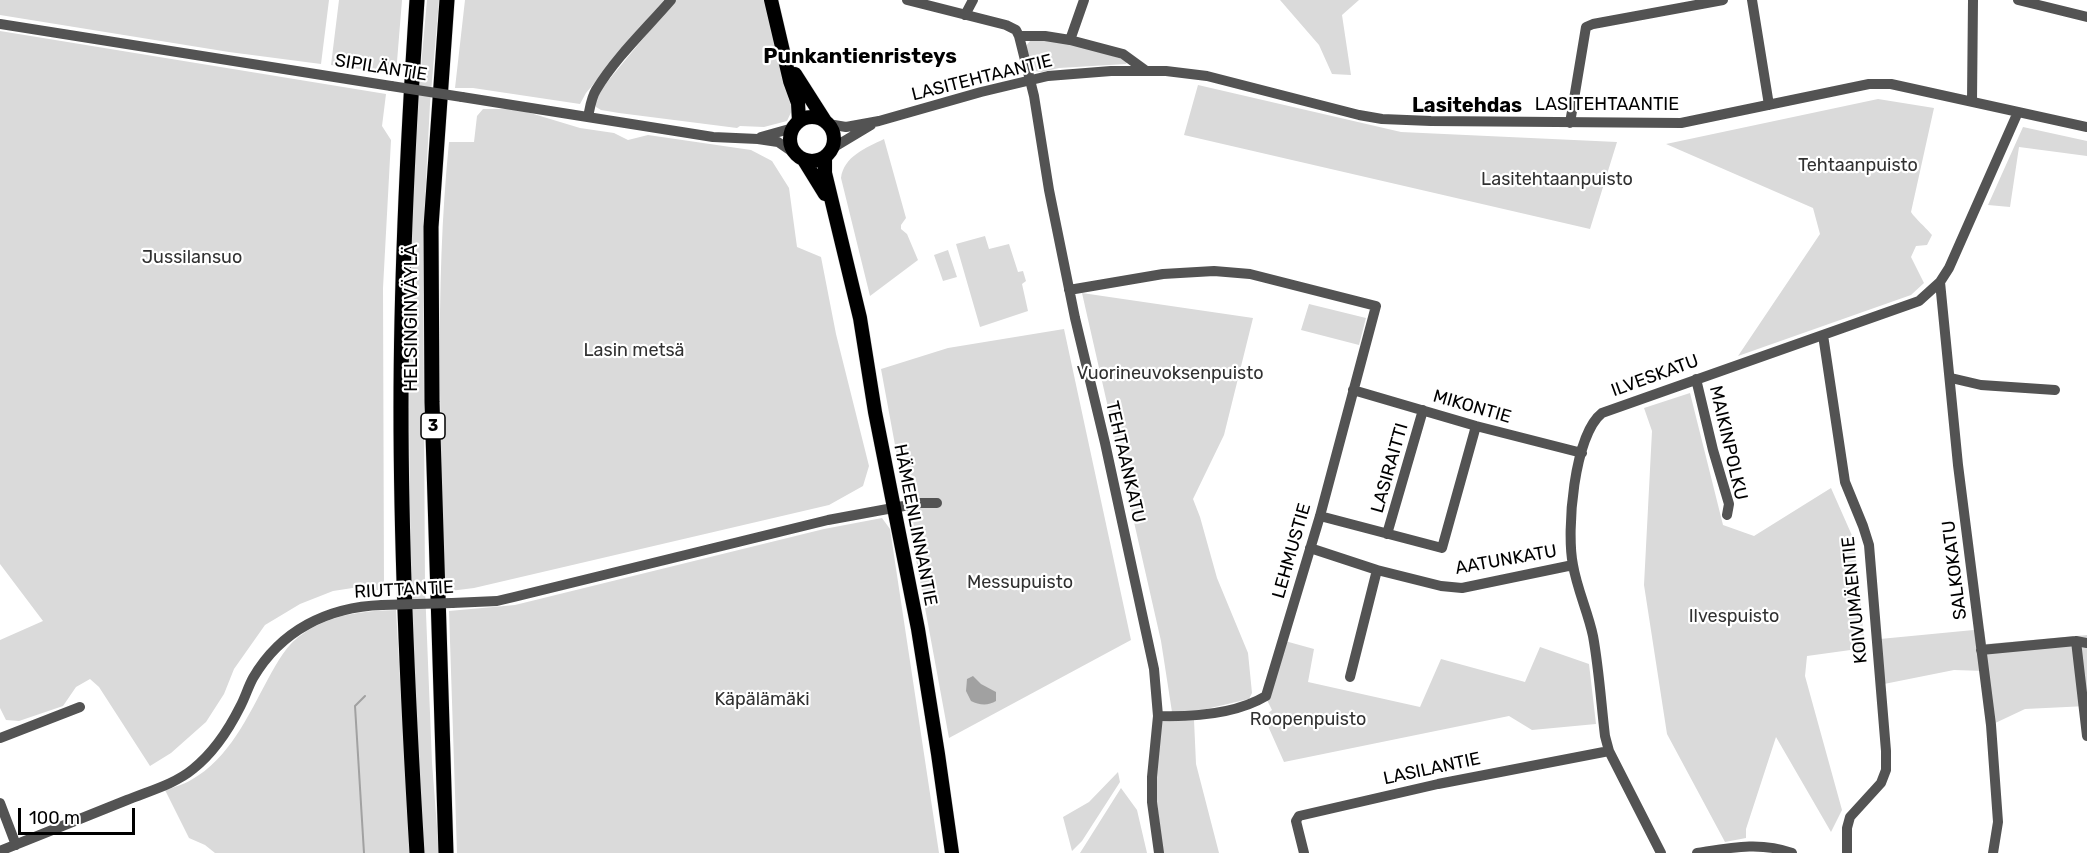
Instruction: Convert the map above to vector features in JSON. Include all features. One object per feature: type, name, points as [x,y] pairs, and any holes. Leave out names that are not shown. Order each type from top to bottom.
[{"type":"highway","name":"HELSINGINVÄYLÄ","points":[[417,0],[407,152],[401,408],[410,732],[417,853]]},
{"type":"highway","name":"HELSINGINVÄYLÄ","points":[[446,853],[432,402],[431,227],[447,0]]},
{"type":"main road","points":[[771,0],[790,81],[798,103],[796,124],[790,141],[799,156],[813,161],[828,153],[834,136],[807,96],[786,57]]},
{"type":"main road","points":[[796,124],[814,117],[826,123]]},
{"type":"main road","name":"HÄMEENLINNANTIE","points":[[828,153],[825,173],[858,309],[893,507],[918,629],[952,853]]},
{"type":"main road","name":"HÄMEENLINNANTIE","points":[[799,156],[832,206]]},
{"type":"street","points":[[588,117],[591,100],[596,90],[671,0]]},
{"type":"street","points":[[906,0],[1006,25],[1016,30],[1019,36],[1044,36],[1070,40],[1123,54],[1146,70]]},
{"type":"street","points":[[964,15],[973,0]]},
{"type":"street","points":[[1070,40],[1084,0]]},
{"type":"street","points":[[1569,123],[1586,27],[1602,22],[1723,0]]},
{"type":"street","points":[[1752,0],[1768,105]]},
{"type":"street","points":[[1972,101],[1973,0]]},
{"type":"street","points":[[2018,0],[2087,16]]},
{"type":"street","name":"SIPILÄNTIE","points":[[0,24],[713,136],[758,138],[778,142],[799,156]]},
{"type":"street","name":"TEHTAANKATU","points":[[1019,36],[1069,290],[1154,669],[1158,716],[1152,802],[1159,853]]},
{"type":"street","name":"LASITEHTAANTIE","points":[[826,123],[846,127],[879,121],[1029,80],[1078,73],[1146,70],[1208,76],[1382,119],[1431,122],[1681,123],[1869,84],[1891,84],[2087,127]]},
{"type":"street","name":"ILVESKATU","points":[[1661,853],[1610,751],[1605,736],[1593,634],[1570,548],[1575,483],[1592,424],[1602,413],[1909,306],[1927,295],[1940,282],[1952,261],[2018,112]]},
{"type":"street","name":"LASITEHTAANTIE","points":[[828,153],[879,121]]},
{"type":"street","name":"SIPILÄNTIE","points":[[758,138],[796,124]]},
{"type":"street","name":"LEHMUSTIE","points":[[1069,290],[1136,278],[1204,271],[1234,272],[1376,306],[1320,516],[1266,696],[1255,702],[1221,710],[1158,716]]},
{"type":"street","name":"SALKOKATU","points":[[1940,282],[1958,465],[1990,725],[1998,822],[1993,853]]},
{"type":"street","name":"KOIVUMÄENTIE","points":[[1823,336],[1845,482],[1869,545],[1886,751],[1886,771],[1881,783],[1850,817],[1847,828],[1847,853]]},
{"type":"street","points":[[1951,378],[1981,385],[2055,390]]},
{"type":"street","name":"MAIKINPOLKU","points":[[1696,379],[1729,504],[1727,514]]},
{"type":"street","name":"MIKONTIE","points":[[1353,390],[1476,426],[1582,453]]},
{"type":"street","name":"LASIRAITTI","points":[[1388,534],[1423,410]]},
{"type":"street","points":[[1320,516],[1442,548],[1476,426]]},
{"type":"street","name":"RIUTTANTIE","points":[[0,851],[166,784],[193,769],[219,740],[240,708],[264,660],[296,630],[321,616],[349,609],[382,606],[497,601],[817,522],[893,507],[937,503]]},
{"type":"street","name":"AATUNKATU","points":[[1310,548],[1377,570],[1441,586],[1462,588],[1573,565]]},
{"type":"street","points":[[1350,677],[1377,570]]},
{"type":"street","points":[[1981,650],[2082,642],[2087,736]]},
{"type":"street","points":[[0,738],[80,707]]},
{"type":"street","name":"LASILANTIE","points":[[1304,853],[1296,821],[1299,816],[1438,784],[1610,751]]},
{"type":"street","points":[[0,803],[16,845]]},
{"type":"street","points":[[1697,853],[1763,846],[1779,848],[1792,853]]},
{"type":"green space","points":[[0,0],[329,0],[321,64],[229,52],[0,15]]},
{"type":"green space","points":[[339,0],[402,0],[396,74],[331,65]]},
{"type":"green space","points":[[427,0],[439,0],[430,104],[423,238],[425,588],[432,763],[439,853],[422,853],[410,533],[409,426],[413,213],[418,107]]},
{"type":"green space","points":[[465,0],[664,0],[586,93],[580,104],[473,88],[455,88]]},
{"type":"green space","points":[[675,0],[764,0],[793,108],[787,121],[764,127],[740,126],[737,128],[619,113],[596,107],[594,103],[598,93]]},
{"type":"green space","points":[[1280,0],[1359,0],[1342,15],[1351,75],[1332,74],[1319,45]]},
{"type":"green space","name":"Jussilansuo","points":[[0,31],[386,94],[382,126],[391,140],[383,288],[384,591],[359,587],[333,591],[300,604],[265,625],[234,669],[224,694],[206,722],[171,753],[150,766],[99,687],[90,679],[76,687],[63,706],[19,721],[6,720],[0,708],[0,640],[43,621],[0,564]]},
{"type":"green space","points":[[1036,38],[1080,45],[1128,61],[1126,64],[1034,71],[1029,62],[1026,46]]},
{"type":"green space","name":"Lasitehtaanpuisto","points":[[1198,85],[1401,132],[1617,142],[1590,229],[1184,135]]},
{"type":"green space","name":"Tehtaanpuisto","points":[[1878,99],[1934,108],[1911,212],[1932,235],[1927,245],[1916,246],[1911,257],[1924,283],[1911,295],[1738,356],[1820,234],[1813,208],[1666,144]]},
{"type":"green space","name":"Lasin metsä","points":[[483,109],[517,109],[580,128],[614,133],[628,140],[648,135],[751,150],[772,161],[789,188],[797,247],[821,257],[836,334],[869,466],[863,486],[829,505],[474,588],[450,591],[445,589],[440,366],[444,198],[449,142],[474,142],[477,116]]},
{"type":"green space","points":[[2023,127],[2087,141],[2087,156],[2019,147],[2010,207],[1988,205]]},
{"type":"green space","points":[[884,139],[906,218],[901,229],[907,234],[918,260],[870,296],[841,178],[851,158],[863,149]]},
{"type":"green space","points":[[985,236],[989,249],[1009,244],[1018,272],[1023,271],[1026,281],[1022,284],[1028,311],[980,327],[956,244]]},
{"type":"green space","points":[[948,250],[957,277],[943,281],[934,255]]},
{"type":"green space","name":"Vuorineuvoksenpuisto","points":[[1082,293],[1253,318],[1224,435],[1193,499],[1217,578],[1248,653],[1252,693],[1249,699],[1202,710],[1172,712],[1161,641]]},
{"type":"green space","points":[[1309,304],[1366,318],[1359,345],[1301,330]]},
{"type":"green space","name":"Messupuisto","points":[[1064,329],[1131,640],[949,738],[881,369],[948,348]]},
{"type":"green space","name":"Ilvespuisto","points":[[1690,393],[1723,525],[1754,536],[1831,488],[1854,540],[1865,648],[1807,656],[1805,676],[1842,810],[1831,832],[1776,737],[1746,829],[1746,838],[1725,842],[1667,734],[1644,585],[1652,431],[1644,408]]},
{"type":"green space","name":"Käpälämäki","points":[[882,518],[890,529],[939,853],[457,853],[449,611],[515,605],[824,529]]},
{"type":"green space","points":[[396,610],[410,853],[215,853],[205,845],[189,838],[165,790],[191,780],[216,761],[227,749],[292,642],[315,627],[337,618],[372,611]]},
{"type":"green space","points":[[1984,629],[1986,644],[2087,635],[2087,706],[2025,709],[1991,725],[1985,671],[1954,670],[1884,684],[1880,639]]},
{"type":"green space","name":"Roopenpuisto","points":[[1285,641],[1314,649],[1308,682],[1420,707],[1441,659],[1525,682],[1540,647],[1589,664],[1596,724],[1532,730],[1509,716],[1284,762],[1264,717],[1272,710],[1267,700]]},
{"type":"green space","points":[[1194,720],[1196,764],[1219,853],[1163,853],[1154,777],[1160,722]]},
{"type":"green space","points":[[1118,772],[1120,782],[1082,841],[1072,851],[1063,817],[1089,802]]},
{"type":"green space","points":[[1121,788],[1137,810],[1147,853],[1080,853]]},
{"type":"shaded area","points":[[973,676],[981,684],[996,692],[996,701],[984,704],[971,701],[966,691],[967,679]]},
{"type":"waterway","points":[[364,853],[355,706],[365,696]]},
{"type":"district","name":"Punkantienristeys","points":[[860,57]]},
{"type":"district","name":"Lasitehdas","points":[[1467,106]]}]
